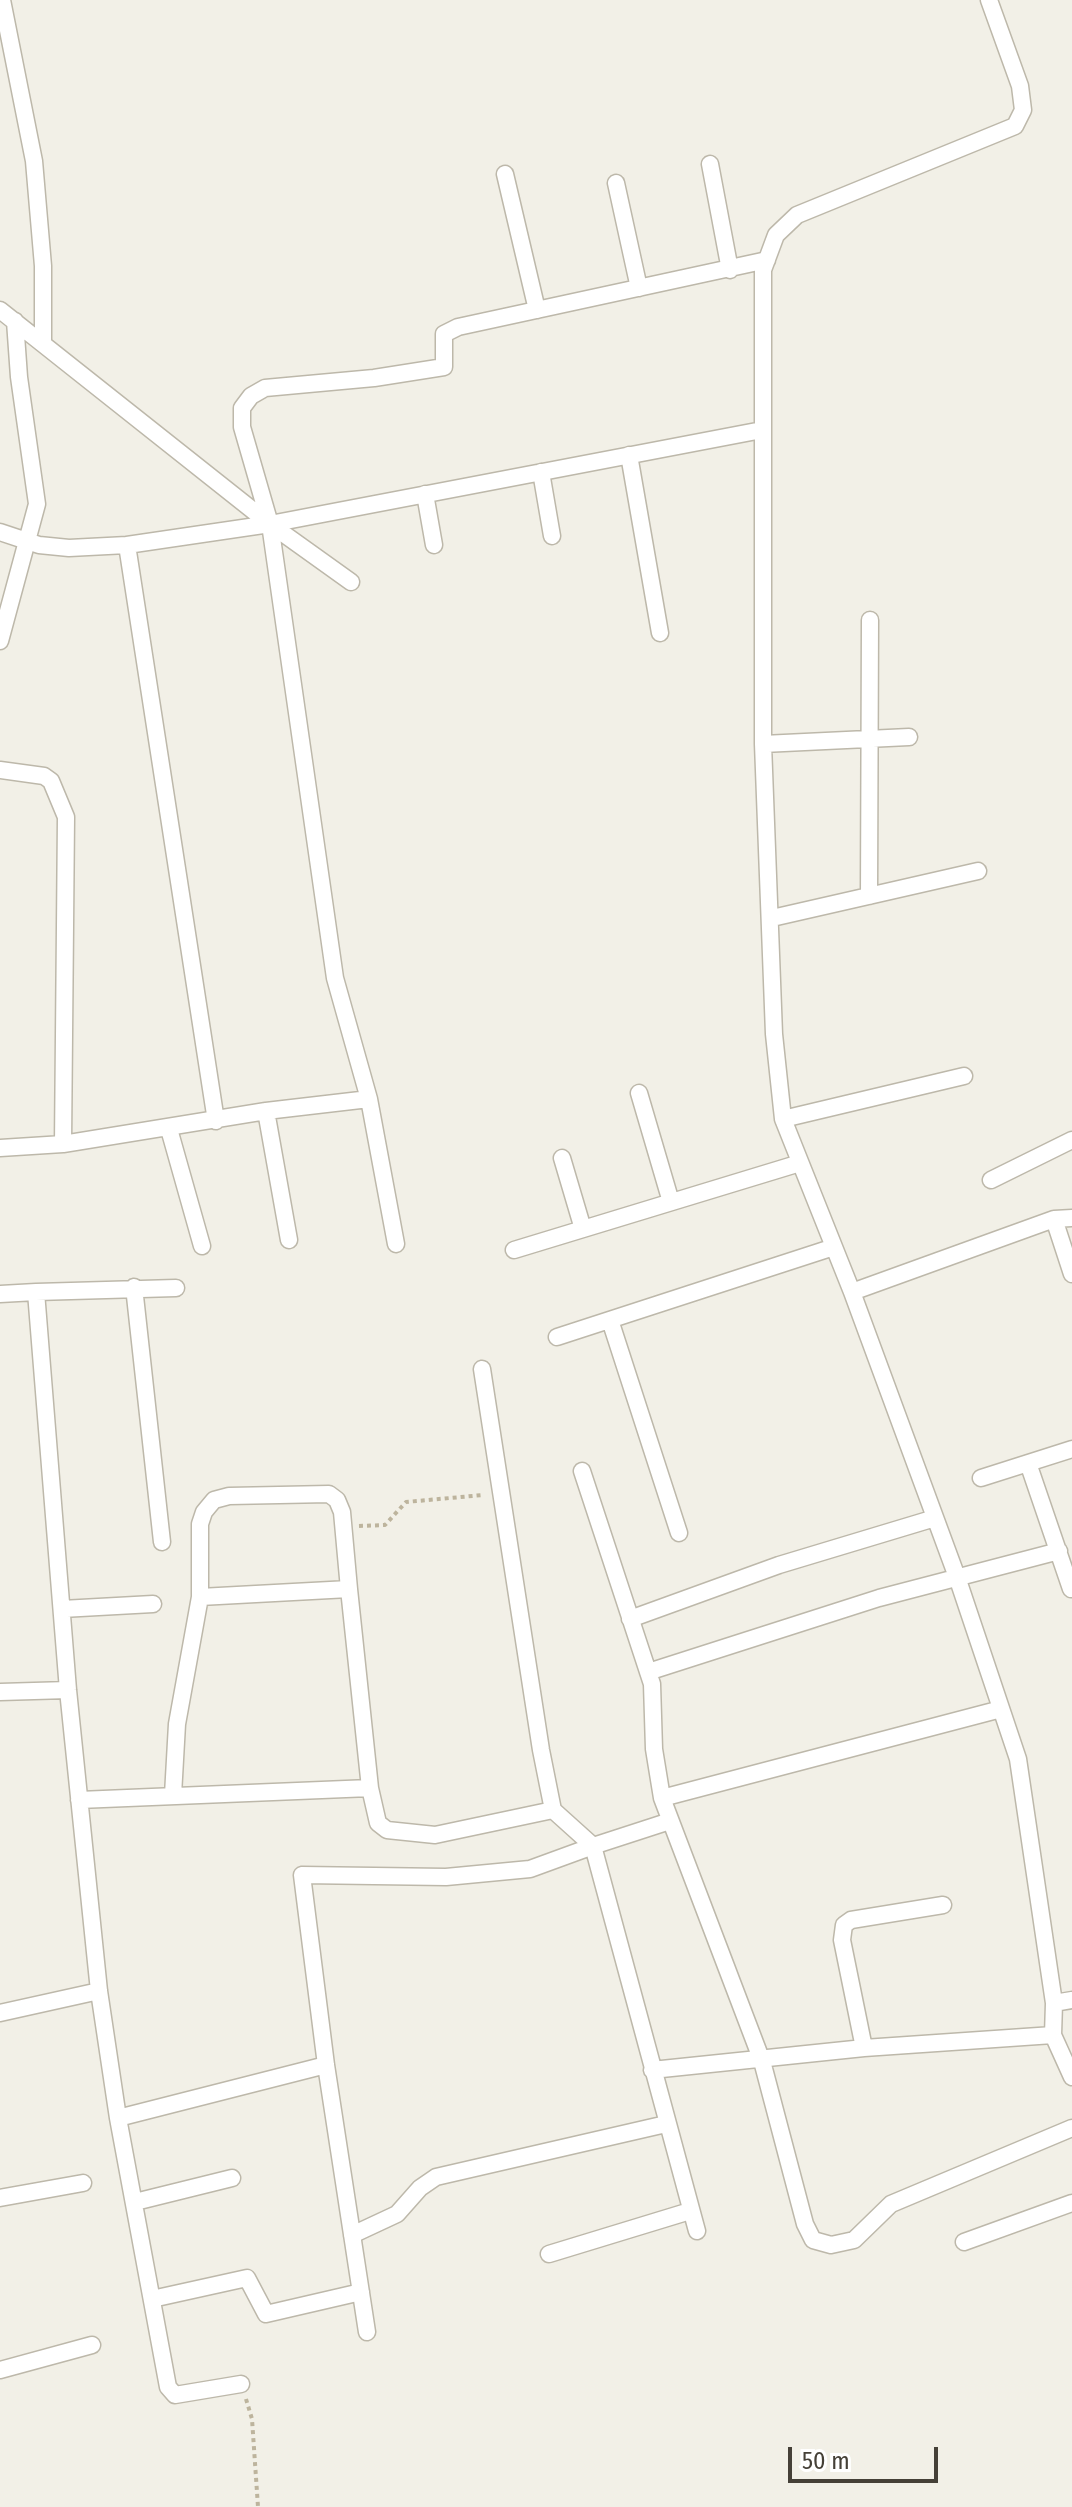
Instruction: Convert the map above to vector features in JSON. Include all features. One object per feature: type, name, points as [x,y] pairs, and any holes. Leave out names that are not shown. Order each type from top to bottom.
[{"type":"street","points":[[2,0],[34,161],[43,266],[43,343]]},
{"type":"street","points":[[989,0],[1020,86],[1023,110],[1015,126],[797,215],[776,235],[763,270],[763,744],[774,1034],[783,1119],[852,1292],[957,1577],[1018,1759],[1054,2003],[1053,2035],[1072,2077]]},
{"type":"street","points":[[710,164],[730,270]]},
{"type":"street","points":[[505,174],[537,310]]},
{"type":"street","points":[[616,183],[639,288]]},
{"type":"street","points":[[396,1244],[369,1099],[335,978],[270,524],[242,427],[242,408],[251,396],[265,388],[444,367],[444,334],[458,327],[767,260]]},
{"type":"street","points":[[0,310],[270,524],[351,582]]},
{"type":"street","points":[[0,641],[37,504],[22,405],[15,321]]},
{"type":"street","points":[[0,532],[69,548],[127,545],[270,524],[762,430]]},
{"type":"street","points":[[629,455],[660,633]]},
{"type":"street","points":[[541,472],[552,536]]},
{"type":"street","points":[[425,494],[434,545]]},
{"type":"street","points":[[127,545],[216,1121]]},
{"type":"street","points":[[869,896],[870,620]]},
{"type":"street","points":[[763,744],[909,737]]},
{"type":"street","points":[[0,770],[44,776],[51,781],[66,817],[63,1144]]},
{"type":"street","points":[[772,918],[978,871]]},
{"type":"street","points":[[783,1119],[964,1076]]},
{"type":"street","points":[[639,1093],[671,1202]]},
{"type":"street","points":[[0,1148],[63,1144],[266,1111],[369,1099]]},
{"type":"street","points":[[266,1111],[289,1240]]},
{"type":"street","points":[[169,1129],[202,1246]]},
{"type":"street","points":[[991,1180],[1072,1140]]},
{"type":"street","points":[[562,1158],[583,1229]]},
{"type":"street","points":[[514,1250],[800,1163]]},
{"type":"street","points":[[852,1292],[1054,1219],[1072,1218]]},
{"type":"street","points":[[1054,1219],[1072,1274]]},
{"type":"street","points":[[557,1337],[834,1247]]},
{"type":"street","points":[[0,1294],[134,1287],[176,1288]]},
{"type":"street","points":[[134,1287],[162,1542]]},
{"type":"street","points":[[36,1292],[68,1690],[99,1991],[118,2118],[168,2387],[175,2395],[241,2384]]},
{"type":"street","points":[[610,1320],[679,1533]]},
{"type":"street","points":[[482,1369],[553,1810],[593,1846],[697,2231]]},
{"type":"street","points":[[981,1478],[1072,1449]]},
{"type":"street","points":[[1028,1463],[1071,1589]]},
{"type":"street","points":[[582,1471],[648,1672],[654,1703],[654,1749],[662,1798],[762,2061],[805,2224],[813,2240],[831,2245],[854,2240],[891,2204],[1072,2128]]},
{"type":"street","points":[[173,1795],[177,1724],[200,1597],[200,1524],[204,1512],[214,1500],[229,1496],[329,1494],[337,1500],[344,1527],[370,1788],[378,1823],[387,1830],[435,1835],[553,1810]]},
{"type":"street","points":[[630,1619],[779,1565],[935,1518]]},
{"type":"street","points":[[648,1672],[957,1577],[1059,1551]]},
{"type":"street","points":[[200,1597],[349,1589]]},
{"type":"street","points":[[62,1609],[153,1604]]},
{"type":"street","points":[[0,1692],[68,1690]]},
{"type":"street","points":[[662,1798],[1001,1709]]},
{"type":"street","points":[[79,1800],[370,1788]]},
{"type":"street","points":[[367,2332],[326,2065],[302,1875],[446,1877],[530,1869],[670,1821]]},
{"type":"street","points":[[864,2048],[842,1940],[844,1925],[851,1920],[943,1905]]},
{"type":"street","points":[[0,2013],[99,1991]]},
{"type":"street","points":[[1054,2003],[1072,2000]]},
{"type":"street","points":[[652,2070],[762,2061],[864,2048],[1053,2035]]},
{"type":"street","points":[[118,2118],[326,2065]]},
{"type":"street","points":[[352,2235],[397,2214],[420,2188],[436,2177],[666,2124]]},
{"type":"street","points":[[135,2202],[232,2178]]},
{"type":"street","points":[[0,2198],[83,2183]]},
{"type":"street","points":[[964,2242],[1072,2203]]},
{"type":"street","points":[[549,2254],[690,2211]]},
{"type":"street","points":[[152,2299],[247,2278],[266,2314],[361,2292]]},
{"type":"street","points":[[0,2370],[92,2345]]},
{"type":"path","points":[[344,1527],[385,1525],[406,1502],[501,1493]]},
{"type":"path","points":[[241,2384],[252,2419],[258,2507]]}]
